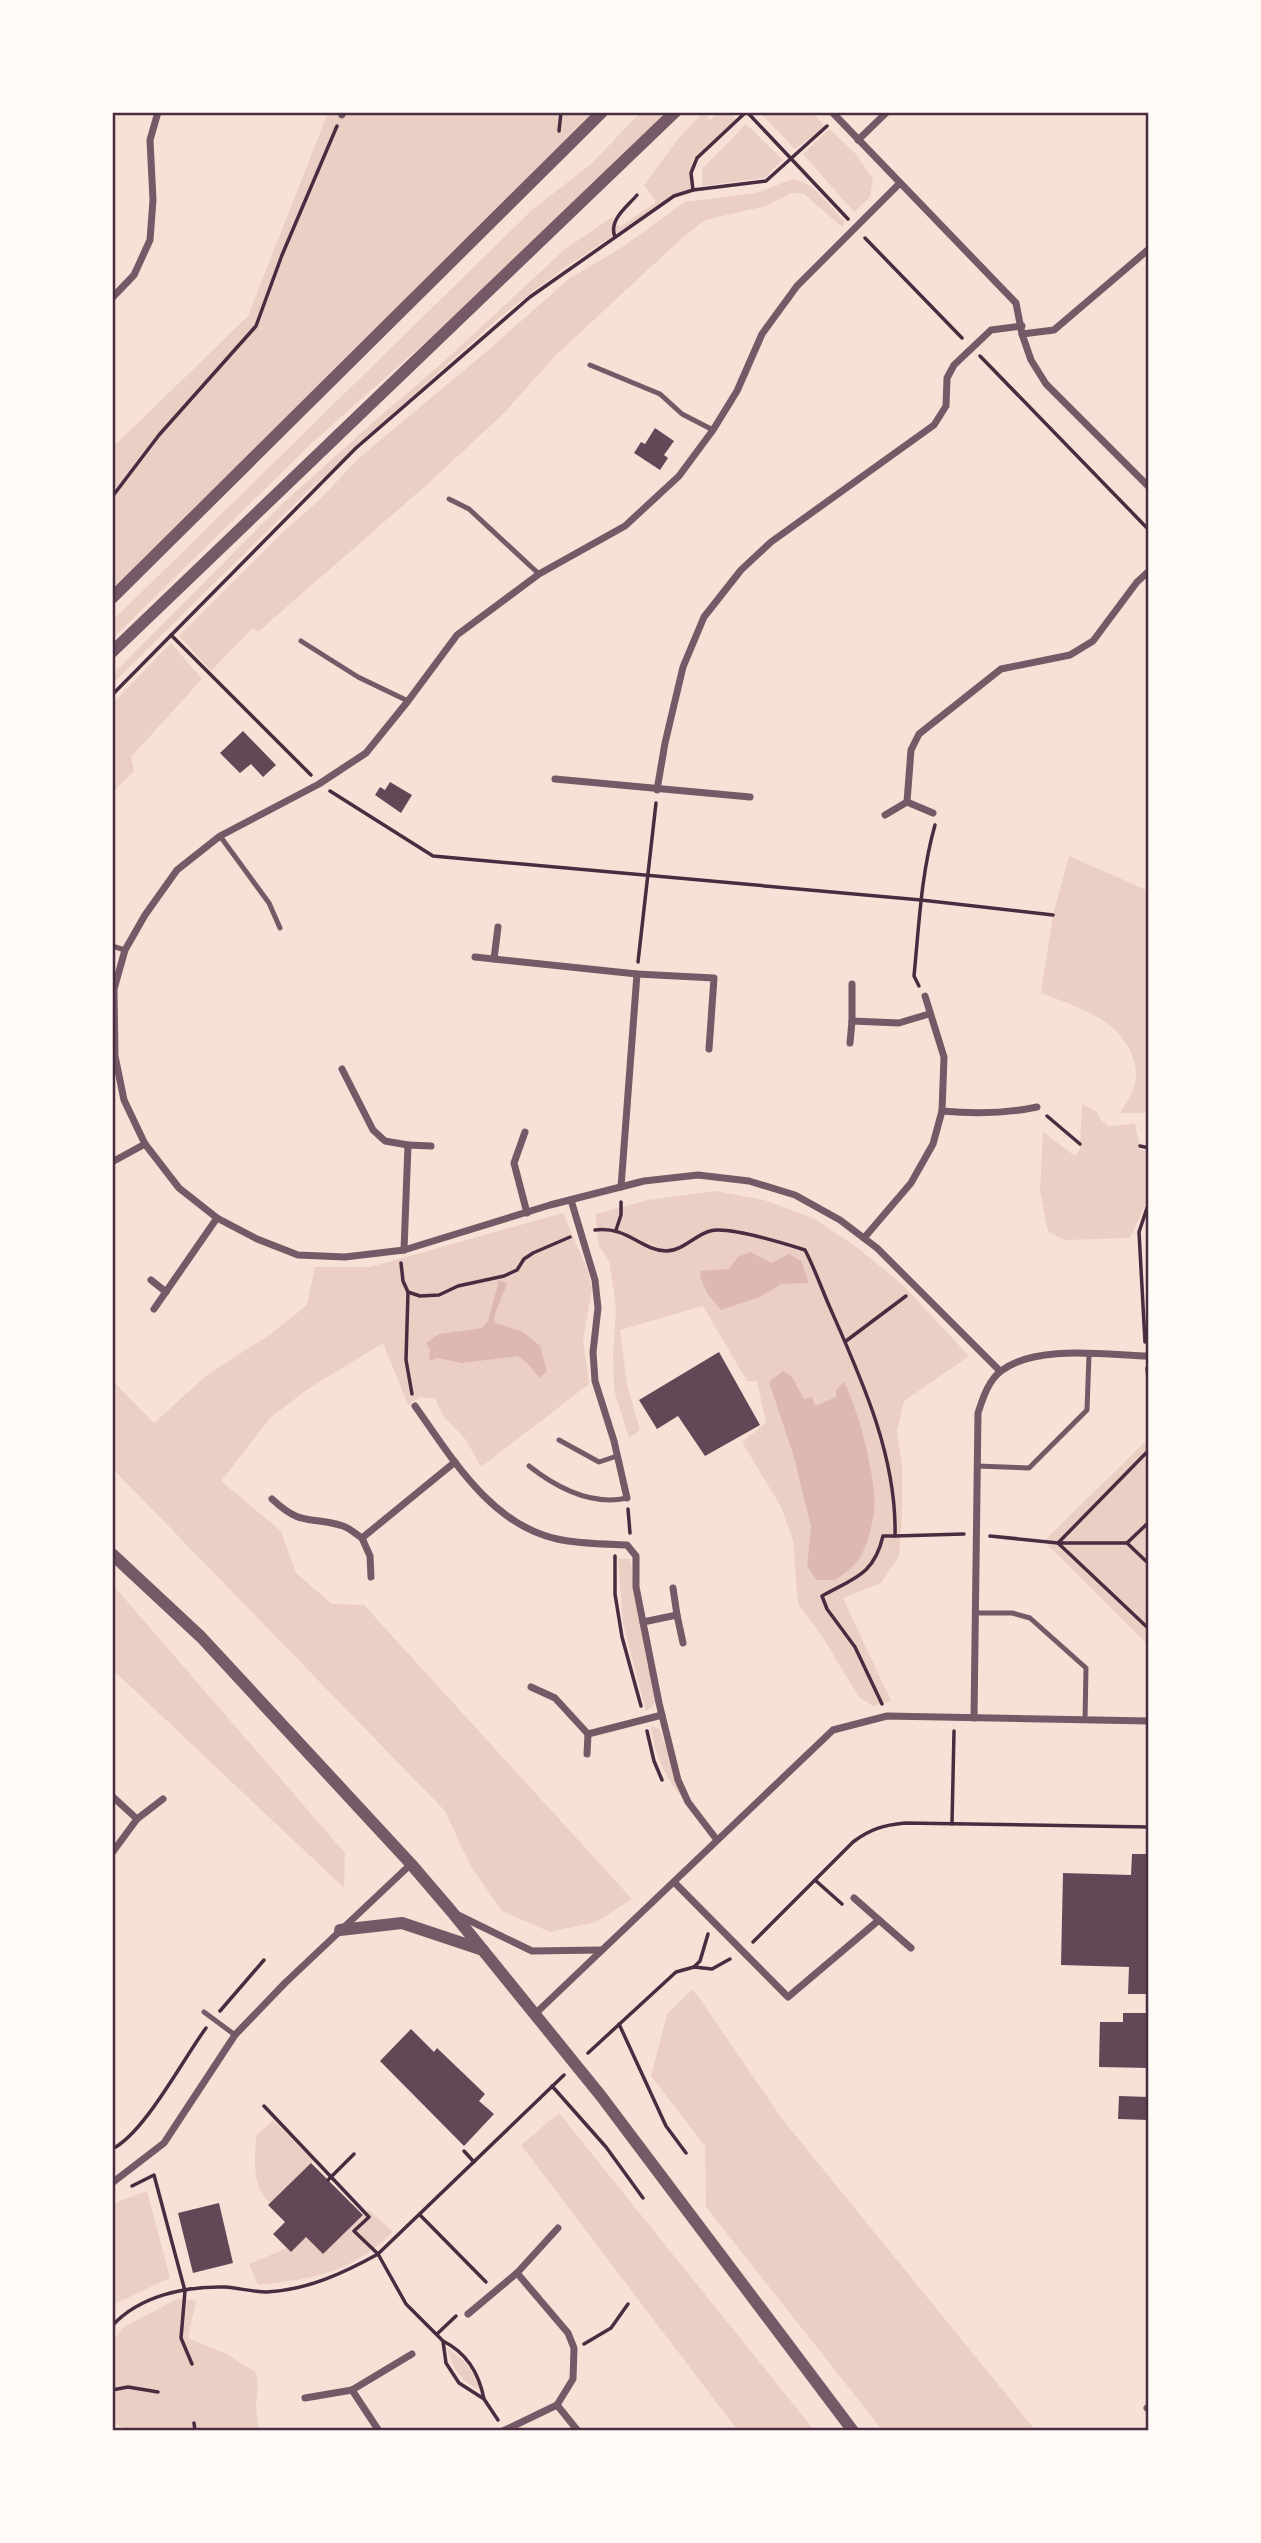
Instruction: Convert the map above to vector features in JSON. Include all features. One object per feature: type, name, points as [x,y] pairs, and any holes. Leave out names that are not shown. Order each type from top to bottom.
[{"type":"street","points":[[112,298],[134,275],[150,240],[153,200],[150,140],[158,112]]},
{"type":"street","points":[[112,598],[601,112]]},
{"type":"street","points":[[112,652],[675,112]]},
{"type":"street","points":[[858,140],[887,112]]},
{"type":"street","points":[[834,114],[1016,303],[1031,360],[1046,384],[1149,487]]},
{"type":"street","points":[[900,183],[797,286],[762,334],[737,391],[713,430],[679,476],[625,526],[539,575],[457,635],[366,753],[320,784],[220,836],[177,870],[145,915],[125,950],[114,989],[114,1056],[124,1100],[145,1144],[179,1188],[217,1218],[257,1239],[298,1255],[345,1256],[404,1251],[571,1200],[644,1181],[698,1175],[749,1181],[795,1195],[840,1220],[864,1238],[1000,1371]]},
{"type":"street","points":[[657,790],[683,667],[704,617],[741,570],[771,542],[934,425],[946,407],[947,378],[954,365],[971,346],[991,330],[1054,330],[1149,249]]},
{"type":"street","points":[[908,802],[911,750],[919,734],[1001,669],[1070,655],[1093,640],[1137,582],[1149,571]]},
{"type":"street","points":[[555,779],[750,797]]},
{"type":"street","points":[[908,802],[933,813]]},
{"type":"street","points":[[885,815],[908,802]]},
{"type":"street","points":[[494,959],[498,927]]},
{"type":"street","points":[[475,957],[637,974],[714,978],[709,1049]]},
{"type":"street","points":[[621,1187],[637,974]]},
{"type":"street","points":[[850,1043],[852,984]]},
{"type":"street","points":[[864,1238],[911,1183],[933,1144],[942,1111],[944,1057],[925,996]]},
{"type":"street","points":[[852,1021],[899,1023],[929,1014]]},
{"type":"street","points":[[342,1069],[373,1130],[385,1141],[431,1146]]},
{"type":"street","points":[[942,1111],[980,1114],[1037,1107]]},
{"type":"street","points":[[525,1132],[514,1163],[527,1213]]},
{"type":"street","points":[[112,1161],[145,1144]]},
{"type":"street","points":[[404,1251],[408,1145]]},
{"type":"street","points":[[571,1200],[595,1280],[598,1308],[593,1352],[595,1381],[627,1498]]},
{"type":"street","points":[[154,1309],[217,1218]]},
{"type":"street","points":[[151,1280],[166,1292]]},
{"type":"street","points":[[974,1718],[978,1413],[987,1388],[1000,1371],[1021,1360],[1043,1354],[1147,1356]]},
{"type":"street","points":[[415,1406],[465,1475],[499,1511],[527,1528],[555,1539],[627,1545],[636,1556],[636,1587],[662,1715],[683,1791],[688,1802],[717,1840]]},
{"type":"street","points":[[362,1538],[455,1462]]},
{"type":"street","points":[[272,1499],[285,1512],[302,1520],[345,1526],[362,1538],[370,1556],[371,1577]]},
{"type":"street","points":[[112,1554],[201,1637],[452,1912],[601,2096],[853,2431]]},
{"type":"street","points":[[673,1588],[683,1643]]},
{"type":"street","points":[[643,1622],[677,1615]]},
{"type":"street","points":[[531,1687],[555,1698],[588,1734],[587,1754]]},
{"type":"street","points":[[588,1734],[662,1715]]},
{"type":"street","points":[[535,2014],[833,1730],[887,1716],[1149,1721]]},
{"type":"street","points":[[112,1796],[137,1819]]},
{"type":"street","points":[[112,1853],[137,1819],[163,1800]]},
{"type":"street","points":[[112,2183],[164,2143],[235,2035],[340,1930],[411,1864]]},
{"type":"street","points":[[675,1883],[788,1997],[879,1920]]},
{"type":"street","points":[[854,1898],[911,1948]]},
{"type":"street","points":[[452,1912],[532,1951],[600,1950]]},
{"type":"street","points":[[340,1930],[402,1923],[483,1950]]},
{"type":"street","points":[[468,2314],[517,2273],[558,2228]]},
{"type":"street","points":[[504,2431],[558,2405],[573,2379],[574,2348],[568,2333],[517,2273]]},
{"type":"street","points":[[305,2398],[352,2390],[412,2354]]},
{"type":"street","points":[[352,2390],[380,2431]]},
{"type":"street","points":[[558,2405],[578,2431]]},
{"type":"lane","points":[[590,365],[660,394],[682,414],[713,430]]},
{"type":"lane","points":[[449,499],[469,509],[539,575]]},
{"type":"lane","points":[[301,641],[358,677],[408,701]]},
{"type":"lane","points":[[220,836],[269,903],[280,928]]},
{"type":"lane","points":[[112,946],[125,950]]},
{"type":"lane","points":[[977,1466],[1029,1468],[1087,1410],[1089,1355]]},
{"type":"lane","points":[[559,1440],[599,1462],[617,1456]]},
{"type":"lane","points":[[529,1466],[555,1485],[573,1493],[604,1500],[627,1498]]},
{"type":"lane","points":[[975,1613],[1012,1613],[1030,1618],[1086,1668],[1085,1720]]},
{"type":"lane","points":[[204,2012],[235,2035]]},
{"type":"path","points":[[559,132],[561,112]]},
{"type":"path","points":[[693,190],[691,173],[697,158],[747,112],[1149,530]]},
{"type":"path","points":[[112,497],[159,435],[256,326],[282,255],[342,113]]},
{"type":"path","points":[[112,695],[356,448],[530,297],[674,196],[693,190],[766,181],[834,114]]},
{"type":"path","points":[[615,237],[612,227],[637,195]]},
{"type":"path","points":[[171,635],[320,784],[433,856],[648,874],[1053,915]]},
{"type":"path","points":[[637,974],[657,790]]},
{"type":"path","points":[[925,996],[914,976],[921,900],[935,824],[933,813]]},
{"type":"path","points":[[1037,1107],[1064,1134],[1080,1144]]},
{"type":"path","points":[[1140,1146],[1149,1148]]},
{"type":"path","points":[[616,1230],[621,1215],[621,1187]]},
{"type":"path","points":[[1149,1202],[1139,1232],[1149,1390]]},
{"type":"path","points":[[408,1293],[420,1296],[439,1294],[458,1286],[504,1276],[517,1270],[524,1259],[533,1253],[561,1239],[604,1229],[616,1230],[664,1251],[674,1250],[711,1230],[773,1239],[805,1250],[846,1341],[880,1437],[894,1502],[895,1536]]},
{"type":"path","points":[[404,1251],[401,1267],[408,1293],[406,1360],[415,1406]]},
{"type":"path","points":[[846,1341],[917,1287]]},
{"type":"path","points":[[1058,1543],[1149,1450]]},
{"type":"path","points":[[627,1498],[630,1535],[627,1545]]},
{"type":"path","points":[[887,1716],[855,1647],[827,1609],[822,1596],[867,1571],[880,1551],[883,1536],[950,1533],[1058,1543],[1127,1543],[1149,1522]]},
{"type":"path","points":[[1058,1543],[1149,1629]]},
{"type":"path","points":[[1127,1543],[1149,1564]]},
{"type":"path","points":[[615,1544],[615,1594],[622,1637],[654,1760],[664,1782]]},
{"type":"path","points":[[952,1824],[954,1717]]},
{"type":"path","points":[[580,2060],[676,1972],[694,1967],[712,1969],[744,1951],[853,1842],[869,1830],[905,1822],[1149,1828]]},
{"type":"path","points":[[815,1880],[844,1906],[854,1898]]},
{"type":"path","points":[[694,1967],[700,1961],[712,1919]]},
{"type":"path","points":[[112,2149],[122,2145],[139,2128],[212,2019],[264,1960]]},
{"type":"path","points":[[619,2024],[666,2126],[686,2153]]},
{"type":"path","points":[[112,2326],[121,2317],[159,2295],[224,2287],[267,2292],[310,2285],[354,2268],[377,2254],[420,2215],[571,2068]]},
{"type":"path","points":[[552,2085],[606,2147],[643,2199]]},
{"type":"path","points":[[264,2106],[329,2178],[369,2217],[352,2229],[377,2254],[406,2304],[443,2341],[460,2351],[476,2371],[481,2380],[484,2399],[504,2431]]},
{"type":"path","points":[[464,2151],[474,2162]]},
{"type":"path","points":[[329,2178],[354,2154]]},
{"type":"path","points":[[122,2192],[154,2175],[185,2291],[180,2338],[192,2364]]},
{"type":"path","points":[[420,2215],[495,2291]]},
{"type":"path","points":[[574,2348],[592,2341],[611,2328],[628,2304]]},
{"type":"path","points":[[437,2334],[456,2315],[468,2314]]},
{"type":"path","points":[[443,2341],[446,2363],[451,2372],[459,2383],[484,2399]]},
{"type":"path","points":[[112,2390],[128,2387],[158,2392]]},
{"type":"path","points":[[194,2423],[195,2431]]},
{"type":"shaded area","points":[[334,112],[600,112],[112,598],[112,448],[248,316],[327,115]]},
{"type":"shaded area","points":[[641,112],[669,112],[448,322],[313,442],[112,639],[112,621],[532,210],[591,164]]},
{"type":"shaded area","points":[[703,112],[710,120],[719,112],[729,112],[736,119],[694,159],[691,166],[691,188],[672,196],[560,271],[500,317],[310,489],[112,684],[112,675],[281,505],[450,356],[564,250],[612,217],[620,227],[656,202],[644,185],[678,139]]},
{"type":"shaded area","points":[[759,112],[812,112],[826,127],[795,149]]},
{"type":"shaded area","points":[[746,124],[783,160],[764,178],[702,186],[702,169]]},
{"type":"shaded area","points":[[829,129],[855,153],[873,179],[870,197],[854,212],[803,154]]},
{"type":"shaded area","points":[[793,179],[808,185],[821,196],[845,222],[842,227],[804,194],[792,193],[766,206],[705,220],[682,238],[556,355],[503,414],[431,481],[258,632],[253,628],[211,671],[179,636],[359,458],[570,278],[621,248],[685,202],[756,193]]},
{"type":"shaded area","points":[[171,643],[202,679],[131,757],[134,771],[112,793],[112,704]]},
{"type":"shaded area","points":[[1069,856],[1149,891],[1149,1113],[1120,1113],[1136,1078],[1132,1056],[1125,1042],[1102,1020],[1041,993],[1053,915]]},
{"type":"shaded area","points":[[1082,1104],[1096,1111],[1101,1120],[1109,1126],[1135,1124],[1140,1149],[1149,1152],[1149,1197],[1130,1238],[1065,1240],[1048,1232],[1040,1191],[1043,1132],[1075,1156],[1080,1149]]},
{"type":"shaded area","points":[[715,1191],[764,1200],[815,1219],[855,1246],[902,1284],[969,1356],[904,1401],[897,1431],[902,1466],[899,1556],[881,1583],[843,1598],[891,1701],[873,1706],[859,1697],[820,1633],[798,1604],[793,1540],[781,1507],[742,1442],[766,1423],[757,1381],[747,1381],[703,1306],[620,1330],[627,1385],[640,1430],[629,1438],[614,1390],[616,1310],[609,1261],[599,1246],[595,1214],[648,1200]]},
{"type":"shaded area","points":[[563,1213],[587,1269],[592,1288],[583,1341],[589,1384],[481,1467],[466,1440],[444,1417],[435,1399],[420,1397],[408,1405],[383,1343],[308,1389],[271,1417],[221,1481],[281,1531],[296,1573],[332,1604],[364,1605],[632,1899],[596,1922],[550,1932],[502,1911],[470,1865],[445,1811],[112,1468],[112,1380],[154,1423],[207,1375],[272,1333],[307,1305],[315,1267],[370,1267]]},
{"type":"shaded area","points":[[750,1252],[771,1263],[789,1254],[801,1261],[809,1283],[781,1284],[760,1297],[721,1310],[707,1293],[700,1276],[701,1271],[729,1269],[738,1257]]},
{"type":"shaded area","points":[[499,1280],[507,1284],[494,1316],[495,1323],[523,1332],[540,1346],[547,1371],[540,1378],[518,1356],[462,1363],[437,1358],[429,1361],[430,1350],[426,1343],[439,1334],[482,1328],[488,1321]]},
{"type":"shaded area","points":[[783,1371],[792,1377],[804,1399],[812,1397],[815,1406],[836,1397],[836,1390],[844,1382],[866,1446],[873,1483],[872,1525],[860,1558],[835,1580],[816,1580],[807,1566],[811,1526],[794,1457],[769,1382]]},
{"type":"shaded area","points":[[1149,1438],[1149,1646],[1044,1541]]},
{"type":"shaded area","points":[[618,1558],[630,1559],[656,1699],[646,1711],[623,1624]]},
{"type":"shaded area","points":[[112,1584],[345,1853],[344,1888],[112,1669]]},
{"type":"shaded area","points":[[651,1725],[660,1730],[683,1798],[670,1782],[661,1764]]},
{"type":"shaded area","points":[[693,1989],[783,2120],[1036,2431],[883,2431],[706,2207],[705,2146],[651,2076],[667,2014]]},
{"type":"shaded area","points":[[559,2113],[815,2431],[738,2431],[521,2145]]},
{"type":"shaded area","points":[[273,2120],[313,2161],[270,2203],[257,2180],[255,2154],[256,2136]]},
{"type":"shaded area","points":[[147,2191],[170,2278],[112,2305],[112,2204]]},
{"type":"shaded area","points":[[369,2210],[393,2232],[362,2257],[331,2272],[258,2285],[249,2264],[306,2237],[323,2254]]},
{"type":"shaded area","points":[[177,2299],[196,2301],[188,2338],[226,2354],[256,2372],[259,2431],[132,2431],[112,2423],[112,2343],[122,2328]]},
{"type":"shaded area","points":[[447,2348],[468,2366],[480,2390],[458,2374]]},
{"type":"building","points":[[655,428],[674,441],[664,455],[668,458],[660,470],[634,453],[641,442],[645,444]]},
{"type":"building","points":[[243,731],[276,765],[263,777],[251,764],[240,773],[220,753]]},
{"type":"building","points":[[390,782],[412,795],[401,813],[375,795],[380,787],[385,790]]},
{"type":"building","points":[[719,1352],[760,1425],[705,1456],[678,1416],[657,1429],[639,1400]]},
{"type":"building","points":[[1132,1854],[1149,1854],[1149,1994],[1128,1994],[1129,1967],[1061,1965],[1063,1873],[1131,1875]]},
{"type":"building","points":[[1123,2013],[1149,2013],[1149,2068],[1099,2067],[1100,2022],[1123,2022]]},
{"type":"building","points":[[411,2029],[434,2052],[437,2048],[485,2094],[479,2101],[494,2114],[464,2146],[380,2061]]},
{"type":"building","points":[[1119,2096],[1149,2097],[1149,2120],[1118,2119]]},
{"type":"building","points":[[311,2163],[363,2215],[323,2254],[306,2237],[291,2252],[273,2234],[285,2222],[268,2205]]},
{"type":"building","points":[[219,2203],[233,2263],[193,2273],[178,2213]]}]
